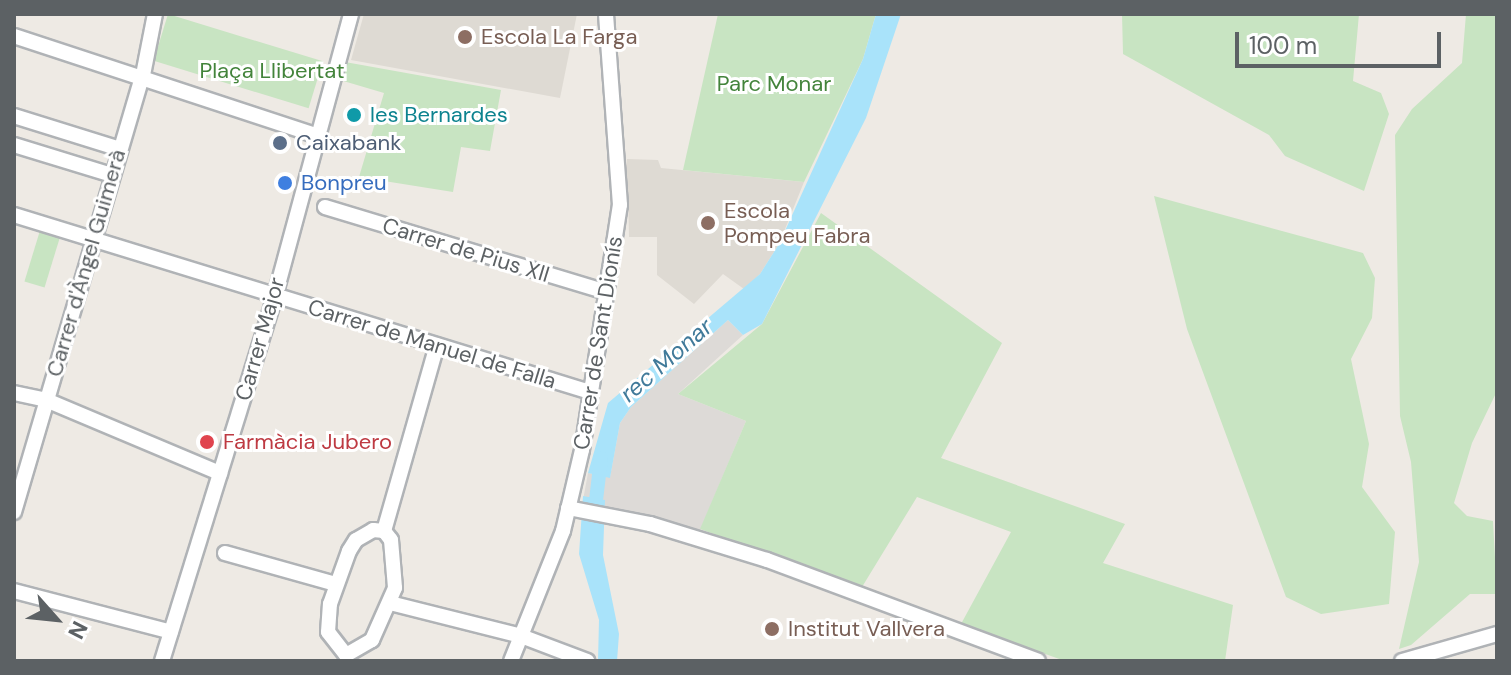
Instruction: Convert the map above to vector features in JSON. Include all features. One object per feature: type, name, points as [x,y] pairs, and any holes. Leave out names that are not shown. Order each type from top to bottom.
[{"type":"street","name":"Carrer d'Àngel Guimerà","points":[[14,512],[143,75],[155,14]]},
{"type":"street","name":"Carrer Major","points":[[162,661],[275,296],[351,14]]},
{"type":"street","name":"Carrer de Sant Dionís","points":[[511,661],[573,509],[620,205],[606,14]]},
{"type":"street","points":[[14,36],[143,75],[319,136]]},
{"type":"street","points":[[14,116],[120,149]]},
{"type":"street","points":[[14,145],[112,175]]},
{"type":"street","name":"Carrer de Pius XII","points":[[325,207],[606,292]]},
{"type":"street","name":"Carrer de Manuel de Falla","points":[[14,215],[590,392]]},
{"type":"street","points":[[384,531],[356,540],[335,584],[328,632],[345,658],[372,640],[390,603],[396,564],[384,531],[437,345]]},
{"type":"street","points":[[14,393],[46,400],[220,473]]},
{"type":"street","points":[[573,509],[611,516],[767,560],[1038,661]]},
{"type":"street","points":[[225,553],[335,584]]},
{"type":"street","points":[[14,591],[171,632]]},
{"type":"street","points":[[390,603],[521,636],[587,661]]},
{"type":"street","points":[[1402,661],[1497,634]]},
{"type":"shaded area","name":"Escola La Farga","points":[[364,14],[577,14],[560,98],[351,60]]},
{"type":"shaded area","name":"Escola Pompeu Fabra","points":[[627,159],[658,160],[661,168],[804,182],[779,244],[760,274],[744,289],[723,274],[694,304],[657,275],[657,237],[629,237],[628,186],[623,186]]},
{"type":"shaded area","points":[[728,320],[743,335],[678,394],[746,421],[696,540],[581,511],[588,473],[610,477],[620,423],[631,407]]},
{"type":"green space","name":"Plaça Llibertat","points":[[168,14],[323,61],[309,108],[154,61]]},
{"type":"green space","name":"Parc Monar","points":[[718,14],[876,14],[863,59],[804,182],[683,170]]},
{"type":"green space","points":[[1122,14],[1359,14],[1353,81],[1381,93],[1389,114],[1364,191],[1285,156],[1269,135],[1123,54]]},
{"type":"green space","points":[[1466,14],[1497,14],[1497,391],[1472,443],[1454,503],[1467,516],[1493,521],[1497,594],[1470,594],[1411,645],[1399,649],[1419,562],[1411,462],[1400,416],[1395,135],[1412,109],[1462,63]]},
{"type":"green space","points":[[345,62],[501,90],[490,151],[461,147],[453,192],[359,177],[384,93],[340,80]]},
{"type":"green space","points":[[1154,196],[1363,253],[1375,278],[1372,318],[1351,359],[1369,444],[1362,487],[1395,532],[1389,604],[1321,614],[1286,597],[1187,329]]},
{"type":"green space","points":[[821,213],[1002,343],[941,458],[1125,524],[1103,563],[1233,605],[1225,661],[1065,661],[961,624],[1011,532],[917,497],[862,587],[700,529],[746,421],[678,394],[762,324]]},
{"type":"green space","points":[[42,224],[62,230],[45,288],[24,281]]},
{"type":"water","points":[[876,14],[901,14],[866,118],[762,324],[743,335],[728,320],[631,407],[620,423],[610,478],[588,473],[608,403],[760,274],[779,244],[863,59]]},
{"type":"water","points":[[583,496],[605,500],[603,555],[619,634],[617,661],[598,661],[599,620],[579,554]]},
{"type":"waterway","name":"rec Monar","points":[[594,517],[601,458]]},
{"type":"place","name":"Escola La Farga","points":[[465,37]]},
{"type":"place","name":"les Bernardes","points":[[354,115]]},
{"type":"place","name":"Caixabank","points":[[280,143]]},
{"type":"place","name":"Bonpreu","points":[[285,183]]},
{"type":"place","name":"Escola Pompeu Fabra","points":[[708,223]]},
{"type":"place","name":"Farmàcia Jubero","points":[[207,442]]},
{"type":"place","name":"Institut Vallvera","points":[[772,629]]}]
